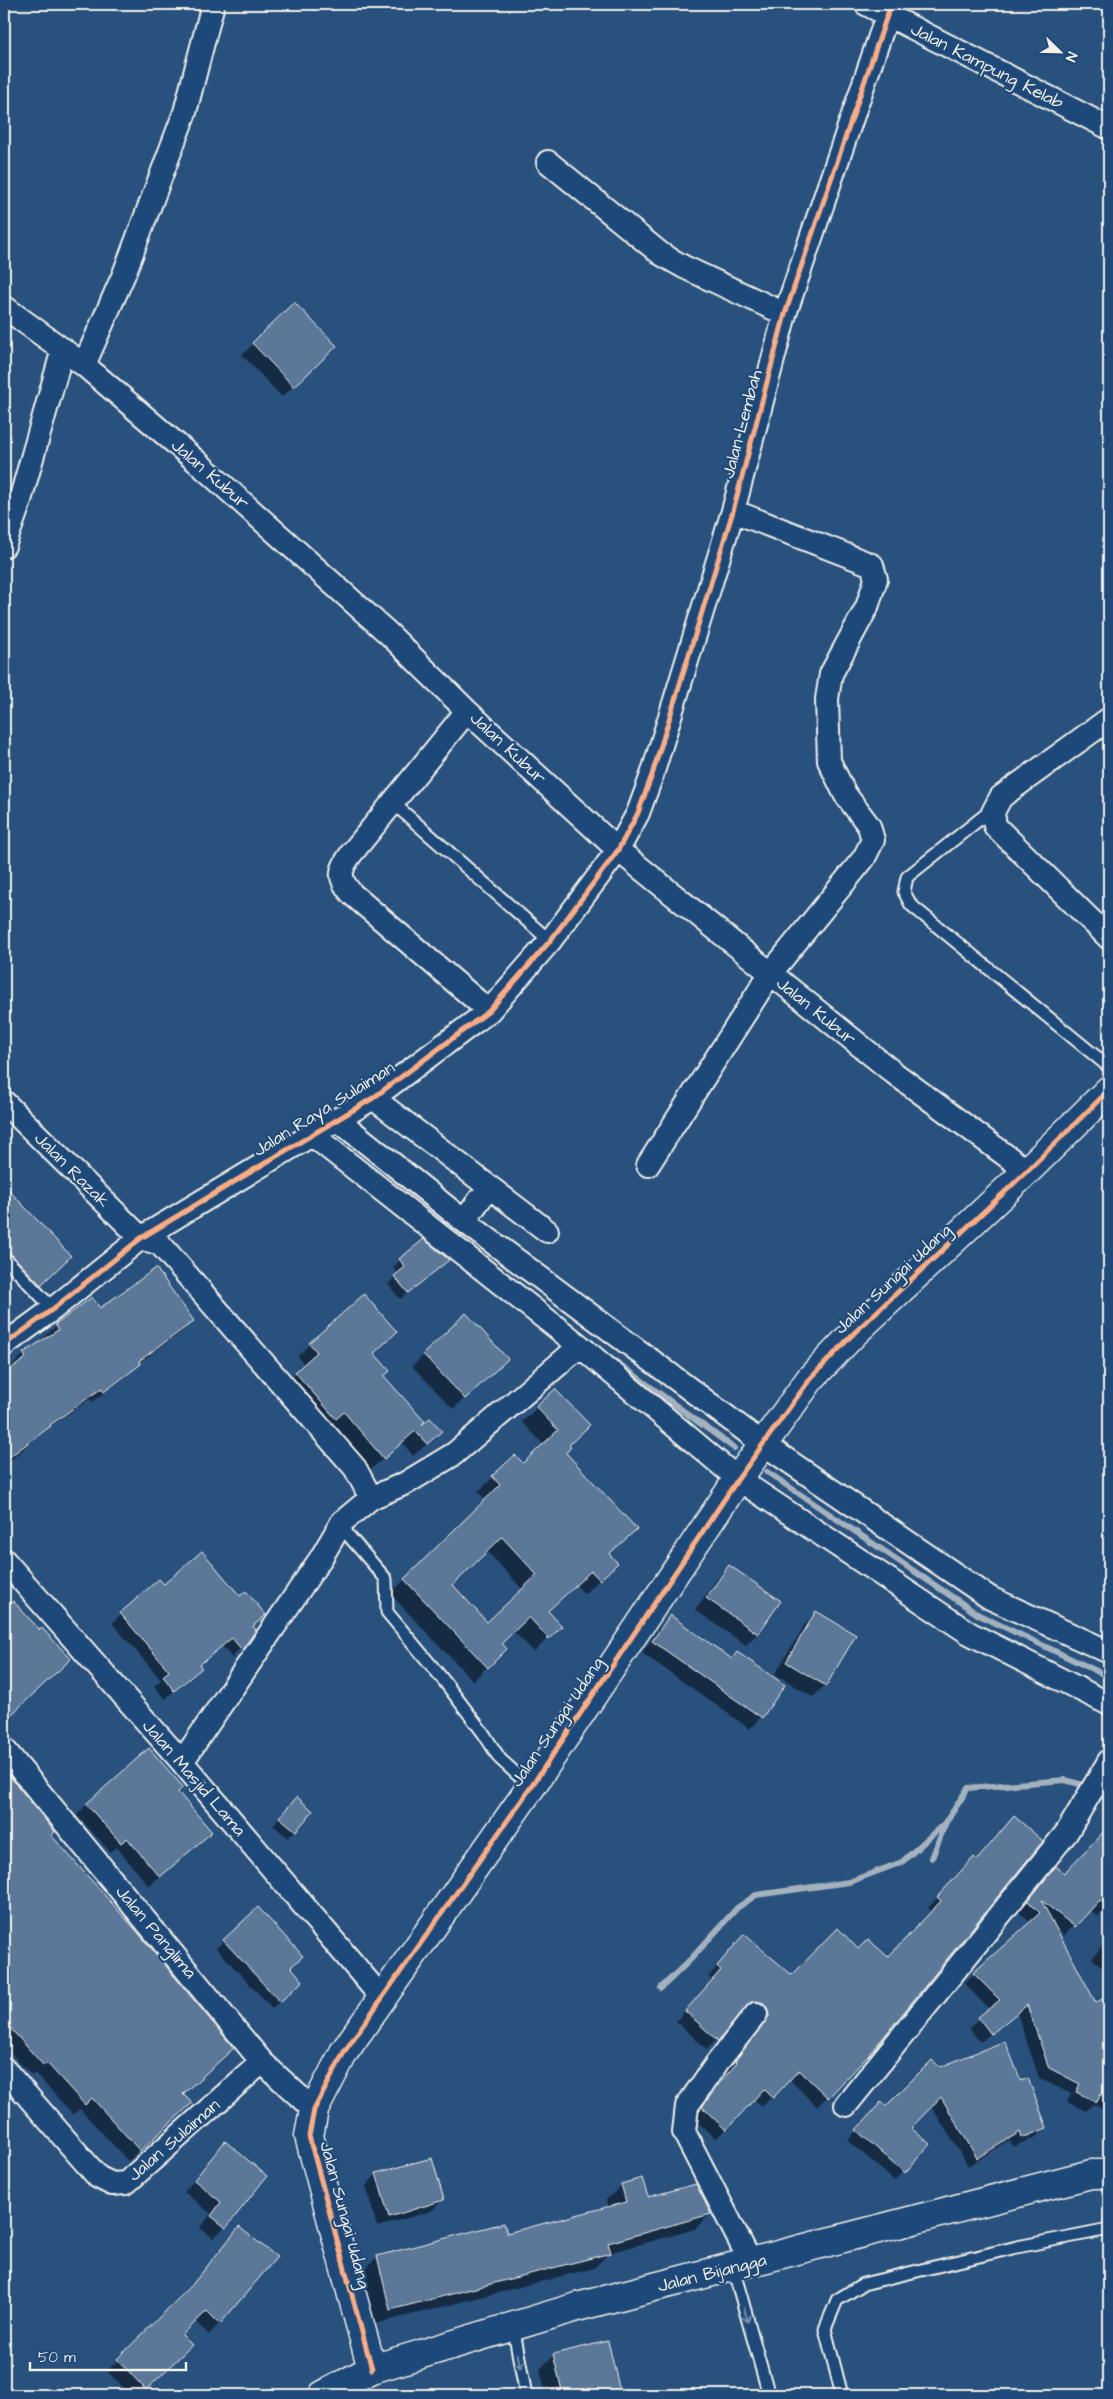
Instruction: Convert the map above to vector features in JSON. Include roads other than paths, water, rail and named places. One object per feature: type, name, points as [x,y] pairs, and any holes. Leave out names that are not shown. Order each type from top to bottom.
[{"type":"street","points":[[84,365],[124,274],[185,112],[213,4]]},
{"type":"street","name":"Jalan Kampung Kelab","points":[[866,4],[888,9],[1109,128]]},
{"type":"street","name":"Jalan Lembah","points":[[618,850],[638,813],[652,774],[733,511],[786,314],[888,9]]},
{"type":"street","points":[[548,162],[661,254],[684,267],[786,314]]},
{"type":"street","name":"Jalan Kubur","points":[[4,308],[84,365],[195,460],[390,634],[467,711],[618,850],[894,1073],[1027,1172]]},
{"type":"street","points":[[4,546],[20,504],[63,349]]},
{"type":"street","points":[[648,1165],[770,974],[864,858],[873,840],[869,826],[845,794],[829,761],[827,699],[830,674],[867,607],[876,579],[872,565],[733,511]]},
{"type":"street","points":[[467,711],[392,802],[342,867],[343,883],[352,894],[489,1011]]},
{"type":"street","points":[[1109,719],[1001,796],[993,812],[994,826],[1109,938]]},
{"type":"street","name":"Jalan Raya Sulaiman","points":[[4,1345],[53,1309],[141,1238],[373,1098],[489,1011],[550,941],[618,850]]},
{"type":"street","name":"Jalan Sungai Udang","points":[[372,2370],[309,2136],[314,2110],[344,2052],[531,1787],[762,1443],[810,1379],[842,1346],[1027,1172],[1109,1090]]},
{"type":"street","points":[[373,1098],[547,1231]]},
{"type":"street","name":"Jalan Razak","points":[[4,1102],[141,1238]]},
{"type":"street","points":[[338,1120],[464,1221],[762,1443],[990,1598],[1107,1646]]},
{"type":"street","points":[[311,1134],[580,1346],[738,1479],[970,1632],[1109,1704]]},
{"type":"street","points":[[464,1221],[489,1187]]},
{"type":"street","points":[[141,1238],[160,1244],[355,1468],[371,1498]]},
{"type":"street","points":[[182,1762],[321,1558],[342,1522],[371,1498],[406,1483],[454,1454],[580,1346]]},
{"type":"street","name":"Jalan Masjid Lama","points":[[4,1560],[182,1762],[382,1998]]},
{"type":"street","name":"Jalan Panglima","points":[[4,1749],[262,2062],[314,2110]]},
{"type":"street","points":[[846,2105],[1067,1832],[1109,1762]]},
{"type":"street","points":[[742,2265],[684,2132],[686,2106],[756,2014]]},
{"type":"street","name":"Jalan Sulaiman","points":[[4,2069],[98,2177],[112,2184],[126,2183],[262,2062]]},
{"type":"street","name":"Jalan Bijangga","points":[[323,2395],[372,2370],[577,2307],[1103,2172]]},
{"type":"lane","points":[[392,802],[550,941]]},
{"type":"lane","points":[[996,806],[907,877],[904,892],[910,905],[1109,1067]]},
{"type":"lane","points":[[4,1257],[53,1309]]},
{"type":"lane","points":[[342,1522],[348,1535],[386,1579],[387,1612],[441,1677],[484,1734],[500,1759],[531,1787]]},
{"type":"lane","points":[[842,2395],[825,2329],[837,2300],[846,2294],[863,2284],[1017,2247],[1109,2229]]},
{"type":"lane","points":[[742,2265],[769,2395]]},
{"type":"lane","points":[[512,2326],[526,2395]]},
{"type":"waterway","points":[[615,1361],[734,1448]]},
{"type":"waterway","points":[[767,1472],[979,1615],[1109,1677]]},
{"type":"waterway","points":[[932,1858],[946,1822],[968,1788],[1065,1780],[1087,1786]]},
{"type":"waterway","points":[[1106,1798],[1109,1802]]},
{"type":"waterway","points":[[661,1988],[690,1960],[737,1908],[756,1895],[849,1882],[902,1862],[946,1822]]}]
